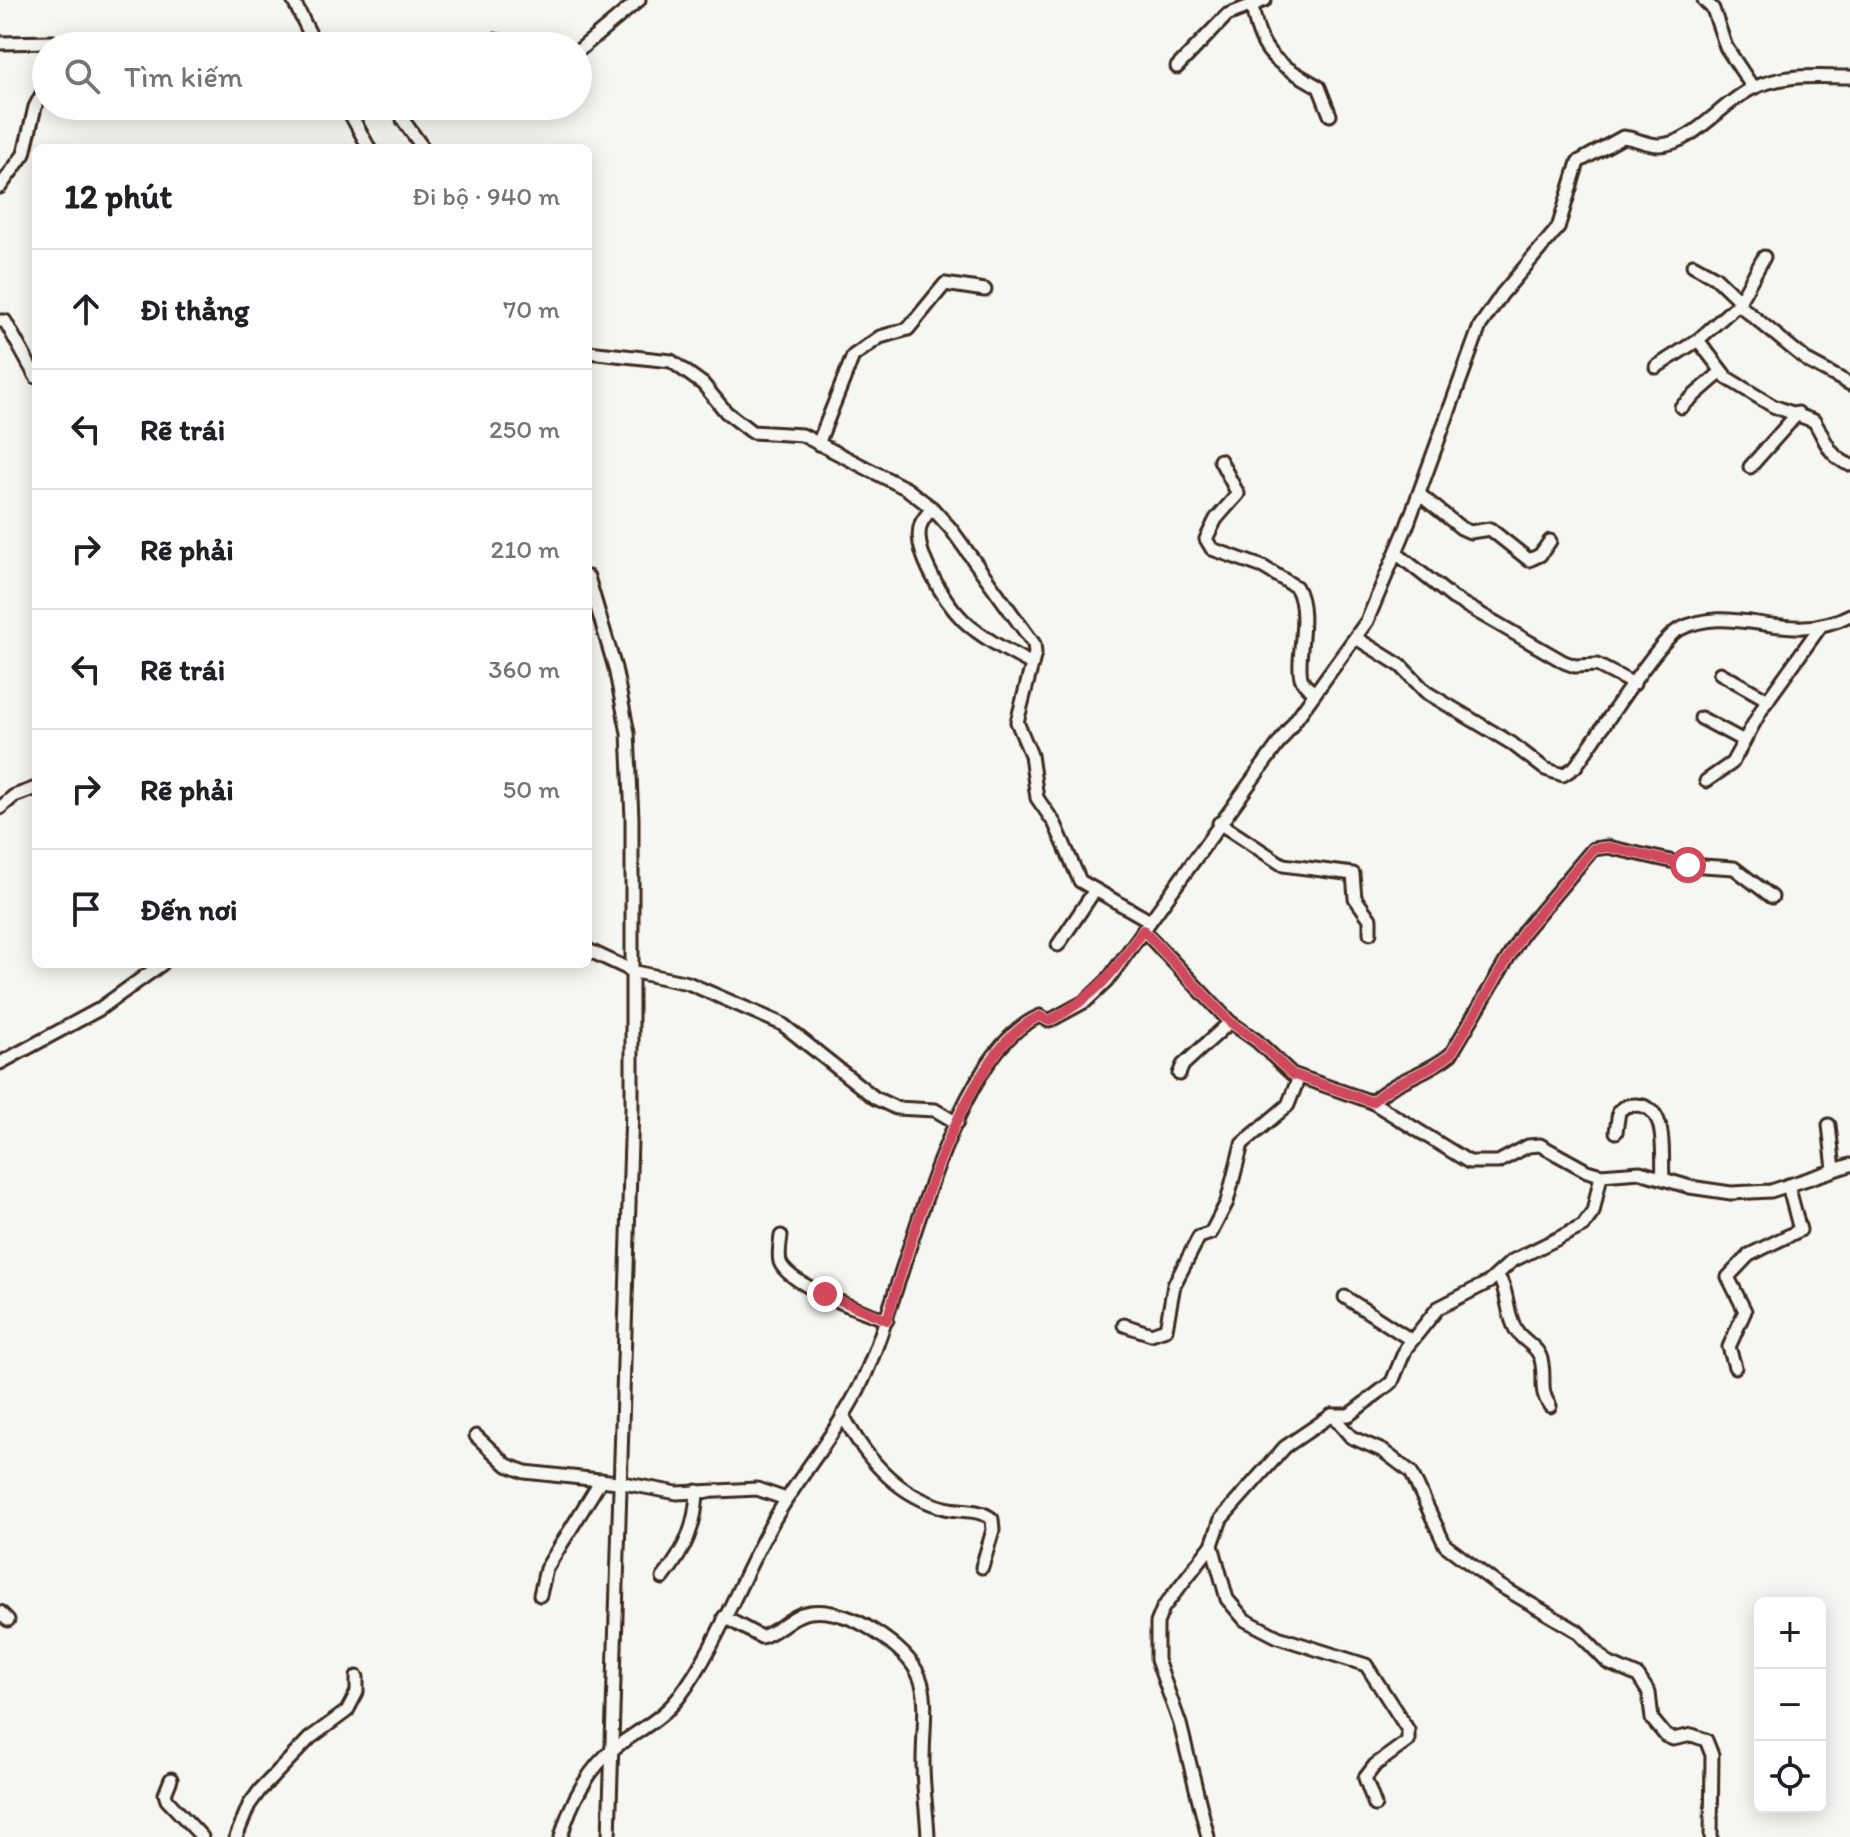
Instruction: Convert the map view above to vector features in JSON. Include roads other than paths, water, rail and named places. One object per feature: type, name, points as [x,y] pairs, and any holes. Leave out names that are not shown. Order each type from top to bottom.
[{"type":"street","points":[[293,0],[309,32]]},
{"type":"street","points":[[592,39],[639,0]]},
{"type":"street","points":[[1704,0],[1713,9],[1726,47],[1753,88]]},
{"type":"street","points":[[1177,67],[1227,15],[1259,2],[1258,31],[1273,59],[1291,74],[1319,87],[1330,115]]},
{"type":"street","points":[[0,43],[32,42]]},
{"type":"street","points":[[561,1837],[573,1804],[594,1769],[609,1752],[652,1722],[678,1698],[786,1499],[862,1383],[957,1123],[984,1069],[1015,1030],[1040,1016],[1049,1021],[1086,1001],[1107,981],[1356,638],[1396,553],[1480,326],[1502,294],[1558,228],[1578,162],[1623,137],[1651,144],[1674,141],[1753,88],[1797,74],[1850,77]]},
{"type":"street","points":[[0,187],[24,154],[32,120]]},
{"type":"street","points":[[354,120],[367,144]]},
{"type":"street","points":[[403,120],[420,144]]},
{"type":"street","points":[[1656,367],[1698,340],[1739,303],[1764,257]]},
{"type":"street","points":[[1693,265],[1715,277],[1739,303],[1809,362],[1850,384]]},
{"type":"street","points":[[818,444],[845,370],[860,349],[880,337],[908,329],[945,284],[985,290]]},
{"type":"street","points":[[0,321],[5,321],[12,331],[32,369]]},
{"type":"street","points":[[1698,340],[1720,373],[1766,403],[1814,421],[1835,458],[1850,465]]},
{"type":"street","points":[[592,352],[671,361],[686,369],[752,432],[792,433],[890,479],[932,508],[1034,644],[1017,722],[1031,755],[1037,798],[1055,824],[1080,881],[1126,904],[1230,1022],[1299,1077],[1372,1102],[1469,1162],[1498,1162],[1528,1146],[1540,1145],[1587,1171],[1601,1175],[1623,1171],[1726,1193],[1758,1193],[1850,1165]]},
{"type":"street","points":[[1681,407],[1720,373]]},
{"type":"street","points":[[1750,467],[1798,413]]},
{"type":"street","points":[[1220,460],[1238,494],[1216,519],[1206,539],[1212,549],[1263,567],[1296,587],[1304,637],[1300,675],[1306,687],[1315,693]]},
{"type":"street","points":[[1419,494],[1461,528],[1470,532],[1490,529],[1529,560],[1540,555],[1550,541]]},
{"type":"street","points":[[932,508],[921,523],[920,543],[937,583],[966,623],[1032,664]]},
{"type":"street","points":[[1396,553],[1453,598],[1564,662],[1575,666],[1597,665],[1634,684]]},
{"type":"street","points":[[592,590],[615,668],[628,733],[635,972],[609,1752],[609,1837]]},
{"type":"street","points":[[1356,638],[1401,666],[1426,692],[1554,773],[1570,773],[1634,684],[1678,630],[1724,619],[1793,630],[1820,627],[1850,615]]},
{"type":"street","points":[[1706,781],[1732,763],[1768,700],[1820,627]]},
{"type":"street","points":[[1720,673],[1768,700]]},
{"type":"street","points":[[1701,718],[1744,741]]},
{"type":"street","points":[[0,808],[14,796],[32,789]]},
{"type":"street","points":[[1219,823],[1283,865],[1353,874],[1355,898],[1370,919],[1370,933]]},
{"type":"street","points":[[1372,1102],[1402,1078],[1432,1068],[1451,1054],[1524,931],[1593,849],[1608,847],[1688,865],[1734,868],[1772,897]]},
{"type":"street","points":[[1058,945],[1095,890]]},
{"type":"street","points":[[592,952],[635,972],[688,983],[782,1024],[875,1098],[896,1108],[935,1110],[957,1123]]},
{"type":"street","points":[[0,1063],[98,1010],[156,968]]},
{"type":"street","points":[[1179,1074],[1189,1059],[1230,1022]]},
{"type":"street","points":[[1124,1325],[1151,1334],[1166,1329],[1174,1285],[1199,1237],[1211,1233],[1227,1202],[1242,1144],[1288,1105],[1299,1077]]},
{"type":"street","points":[[1616,1132],[1619,1111],[1624,1107],[1648,1106],[1654,1109],[1660,1119],[1663,1178]]},
{"type":"street","points":[[1829,1125],[1834,1169]]},
{"type":"street","points":[[1208,1837],[1180,1724],[1157,1660],[1157,1632],[1163,1608],[1212,1545],[1221,1519],[1285,1447],[1332,1415],[1349,1415],[1392,1382],[1411,1340],[1438,1308],[1498,1276],[1512,1261],[1583,1226],[1593,1212],[1601,1175]]},
{"type":"street","points":[[1735,1367],[1729,1347],[1745,1311],[1728,1277],[1749,1255],[1800,1230],[1788,1185]]},
{"type":"street","points":[[781,1236],[780,1260],[790,1273],[847,1306],[887,1320]]},
{"type":"street","points":[[1498,1276],[1508,1295],[1514,1327],[1535,1346],[1542,1362],[1541,1391],[1550,1406]]},
{"type":"street","points":[[1345,1297],[1411,1340]]},
{"type":"street","points":[[843,1415],[876,1467],[895,1483],[921,1500],[946,1508],[985,1514],[992,1519],[993,1530],[982,1567]]},
{"type":"street","points":[[1332,1415],[1351,1437],[1383,1451],[1411,1472],[1445,1545],[1497,1584],[1577,1631],[1608,1663],[1638,1676],[1649,1693],[1652,1719],[1666,1736],[1673,1739],[1692,1735],[1706,1740],[1712,1755],[1711,1837]]},
{"type":"street","points":[[476,1436],[507,1465],[525,1472],[618,1482],[677,1493],[757,1489],[786,1499]]},
{"type":"street","points":[[540,1595],[546,1569],[601,1480]]},
{"type":"street","points":[[663,1578],[678,1559],[694,1526],[697,1491]]},
{"type":"street","points":[[1212,1545],[1227,1599],[1245,1620],[1278,1637],[1366,1665],[1403,1721],[1409,1733],[1408,1741],[1375,1765],[1365,1778],[1375,1805]]},
{"type":"street","points":[[724,1617],[761,1637],[793,1617],[812,1612],[838,1615],[862,1623],[897,1646],[911,1662],[926,1695],[923,1775],[928,1837]]},
{"type":"street","points":[[236,1837],[249,1805],[260,1790],[310,1738],[347,1711],[357,1692],[357,1677]]},
{"type":"street","points":[[171,1779],[165,1794],[167,1800],[202,1837]]}]
